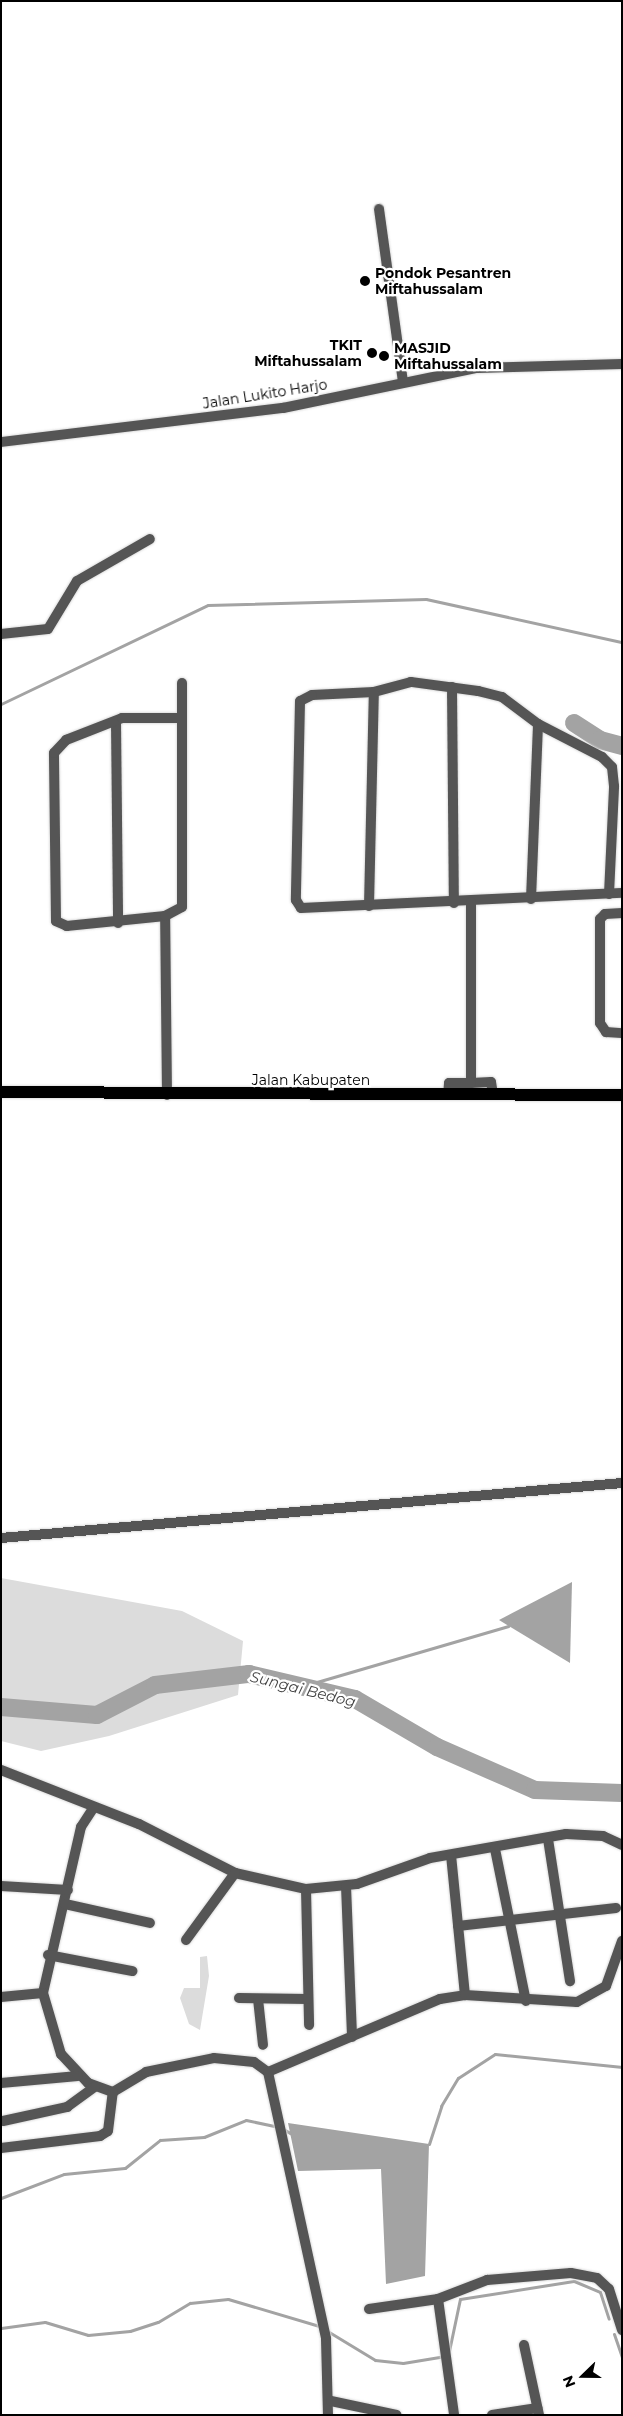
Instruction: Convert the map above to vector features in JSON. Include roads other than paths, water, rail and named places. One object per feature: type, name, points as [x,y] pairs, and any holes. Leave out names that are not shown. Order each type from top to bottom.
[{"type":"main road","name":"Jalan Kabupaten","points":[[1,1092],[167,1095],[622,1095]]},
{"type":"street","points":[[379,209],[403,382]]},
{"type":"street","name":"Jalan Lukito Harjo","points":[[1,442],[283,408],[476,368],[622,364]]},
{"type":"street","points":[[1,634],[48,629],[77,581],[150,539]]},
{"type":"street","points":[[609,894],[612,767],[538,724],[502,697],[452,686],[411,682],[374,692],[312,695],[298,708],[298,905],[316,910],[622,894]]},
{"type":"street","points":[[182,683],[182,718],[182,907],[165,916],[118,923],[67,926],[56,921],[54,753],[66,740],[116,722],[182,718]]},
{"type":"street","points":[[452,686],[454,903]]},
{"type":"street","points":[[369,906],[374,692]]},
{"type":"street","points":[[116,722],[118,923]]},
{"type":"street","points":[[531,899],[538,724]]},
{"type":"street","points":[[471,902],[472,1083]]},
{"type":"street","points":[[622,912],[605,914],[600,920],[600,1022],[606,1032],[622,1033]]},
{"type":"street","points":[[165,916],[167,1095]]},
{"type":"street","points":[[448,1095],[449,1083],[491,1082],[493,1095]]},
{"type":"street","points":[[1,1538],[622,1483]]},
{"type":"street","points":[[1,1770],[148,1828],[235,1873],[306,1890],[346,1886],[452,1855],[548,1839],[588,1834],[622,1845]]},
{"type":"street","points":[[94,1807],[81,1827],[68,1890],[48,1955],[43,1993],[61,2054],[78,2076],[95,2087],[113,2092],[146,2072],[214,2058],[254,2062],[268,2072],[326,2339],[331,2401],[328,2415]]},
{"type":"street","points":[[548,1839],[563,1914],[570,1981]]},
{"type":"street","points":[[495,1849],[526,2001]]},
{"type":"street","points":[[452,1855],[465,1995]]},
{"type":"street","points":[[186,1940],[235,1873]]},
{"type":"street","points":[[1,1886],[68,1890]]},
{"type":"street","points":[[346,1886],[352,2038]]},
{"type":"street","points":[[306,1890],[309,2025]]},
{"type":"street","points":[[64,1904],[150,1923]]},
{"type":"street","points":[[458,1926],[511,1922],[616,1908]]},
{"type":"street","points":[[268,2072],[352,2038],[424,2003],[465,1995],[526,2001],[577,2002],[598,1994],[613,1973],[622,1941]]},
{"type":"street","points":[[48,1955],[132,1971]]},
{"type":"street","points":[[1,1997],[43,1993]]},
{"type":"street","points":[[239,1998],[308,2000]]},
{"type":"street","points":[[258,1999],[263,2045]]},
{"type":"street","points":[[1,2083],[78,2076]]},
{"type":"street","points":[[3,2121],[67,2107],[80,2102],[95,2087]]},
{"type":"street","points":[[1,2148],[100,2136],[108,2131],[113,2092]]},
{"type":"street","points":[[370,2309],[438,2299],[478,2282],[572,2273],[603,2282],[622,2330]]},
{"type":"street","points":[[438,2299],[442,2351],[454,2415]]},
{"type":"street","points":[[492,2415],[538,2412],[524,2345]]},
{"type":"street","points":[[331,2401],[397,2415]]},
{"type":"waterway","points":[[1,704],[208,605],[426,599],[622,642]]},
{"type":"waterway","points":[[574,723],[600,740],[622,746]]},
{"type":"waterway","points":[[303,1686],[508,1626]]},
{"type":"waterway","name":"Sungai Bedog","points":[[1,1707],[97,1715],[155,1685],[249,1674],[355,1699],[437,1747],[535,1790],[622,1793]]},
{"type":"waterway","points":[[429,2144],[441,2106],[458,2078],[495,2054],[622,2067]]},
{"type":"waterway","points":[[1,2198],[64,2174],[125,2168],[160,2140],[204,2137],[246,2120],[275,2126]]},
{"type":"waterway","points":[[285,2130],[290,2133]]},
{"type":"waterway","points":[[449,2351],[460,2299],[574,2281],[600,2292],[609,2319]]},
{"type":"waterway","points":[[1,2328],[45,2322],[88,2335],[130,2331],[158,2322],[190,2303],[228,2299],[319,2326]]},
{"type":"waterway","points":[[329,2332],[375,2360],[403,2363],[445,2356]]},
{"type":"waterway","points":[[614,2334],[622,2357]]},
{"type":"place","name":"Pondok Pesantren Miftahussalam","points":[[365,281]]},
{"type":"place","name":"TKIT Miftahussalam","points":[[372,353]]},
{"type":"place","name":"MASJID Miftahussalam","points":[[384,356]]}]
